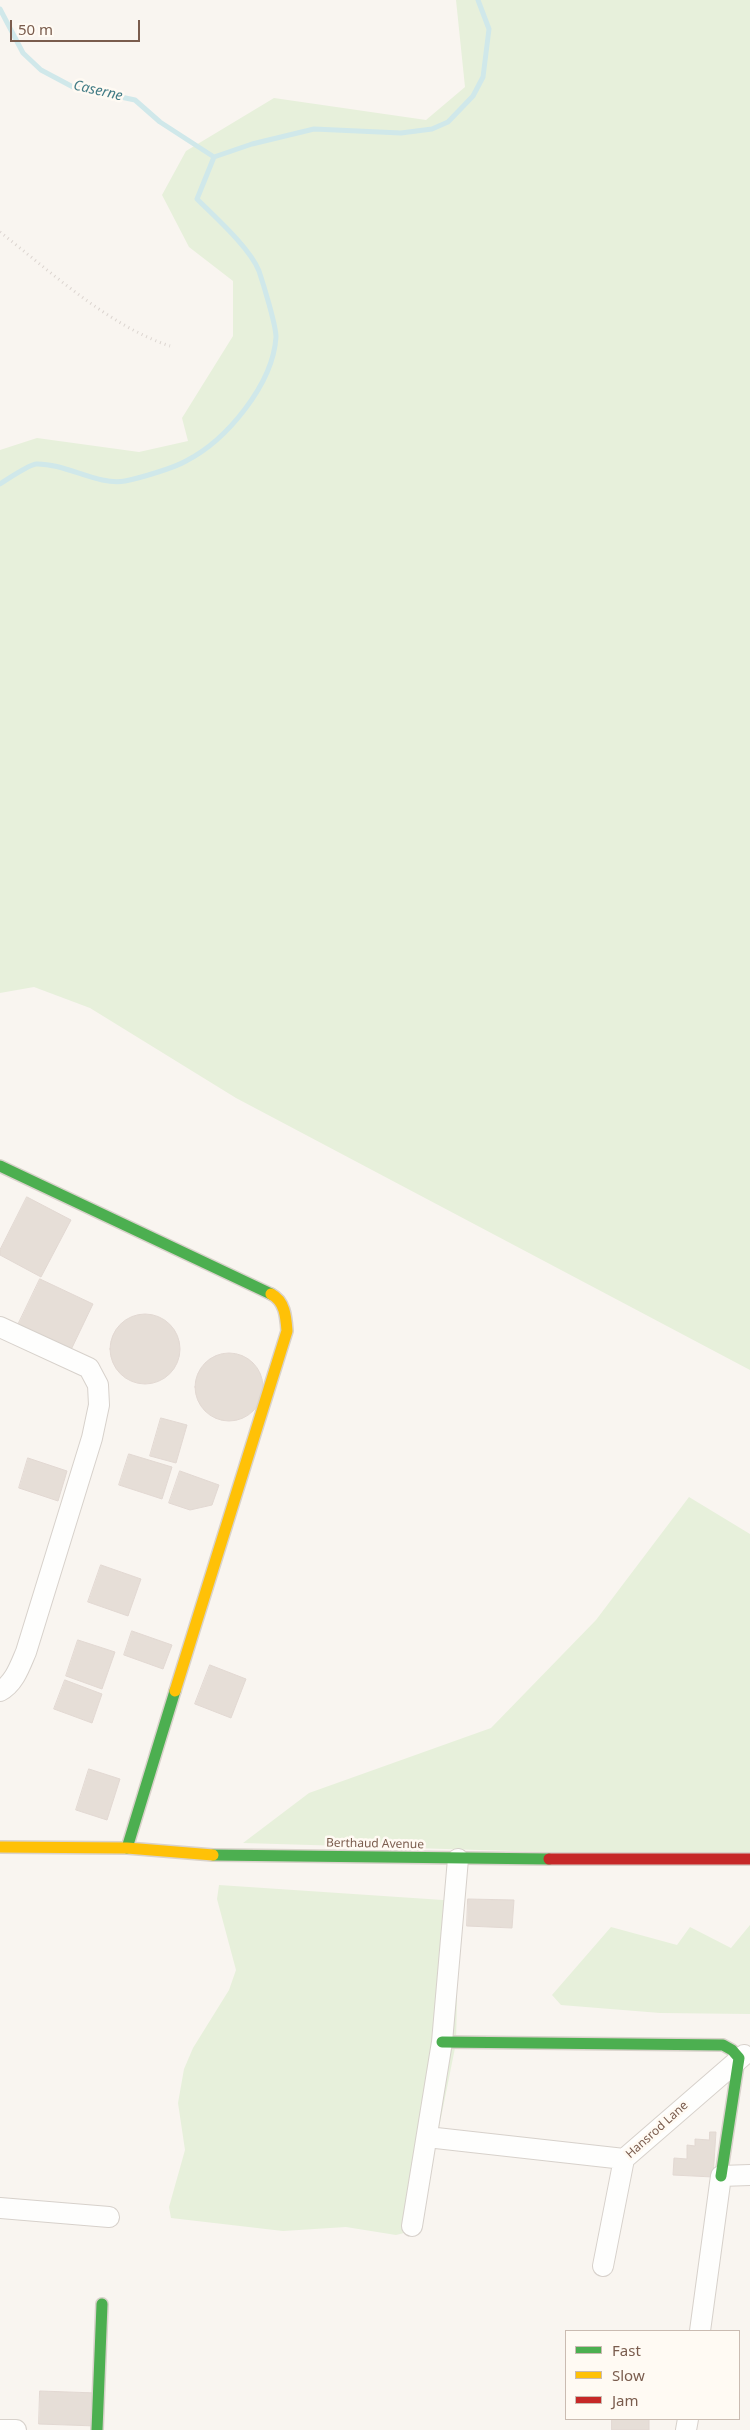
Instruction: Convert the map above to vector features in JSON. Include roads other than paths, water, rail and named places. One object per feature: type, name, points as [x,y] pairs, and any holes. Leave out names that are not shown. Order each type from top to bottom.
[{"type":"street","points":[[0,1166],[277,1297],[285,1311],[287,1331],[127,1848]]},
{"type":"street","points":[[0,1327],[89,1368],[98,1385],[99,1405],[92,1438],[26,1652],[16,1675],[5,1689],[0,1691]]},
{"type":"street","name":"Berthaud Avenue","points":[[0,1847],[127,1848],[202,1855],[458,1859],[750,1859]]},
{"type":"street","points":[[412,2226],[442,2042],[458,1859]]},
{"type":"street","points":[[442,2042],[723,2045],[745,2054],[721,2176],[700,2330]]},
{"type":"street","name":"Hansrod Lane","points":[[603,2266],[624,2159],[745,2054]]},
{"type":"street","points":[[427,2137],[624,2159]]},
{"type":"street","points":[[721,2176],[750,2175]]},
{"type":"street","points":[[0,2208],[109,2217]]},
{"type":"street","points":[[97,2430],[102,2304]]},
{"type":"street","points":[[0,2430],[16,2430]]},
{"type":"waterway","points":[[0,484],[23,469],[36,464],[58,467],[93,478],[115,482],[131,480],[181,464],[202,452],[232,425],[257,391],[273,355],[276,337],[266,294],[259,271],[254,262],[231,233],[197,199],[214,157],[252,144],[314,129],[401,133],[432,129],[448,122],[473,96],[483,77],[489,29],[478,0]]},
{"type":"waterway","name":"Caserne","points":[[0,9],[23,53],[41,70],[73,87],[135,100],[160,122],[214,157]]}]
